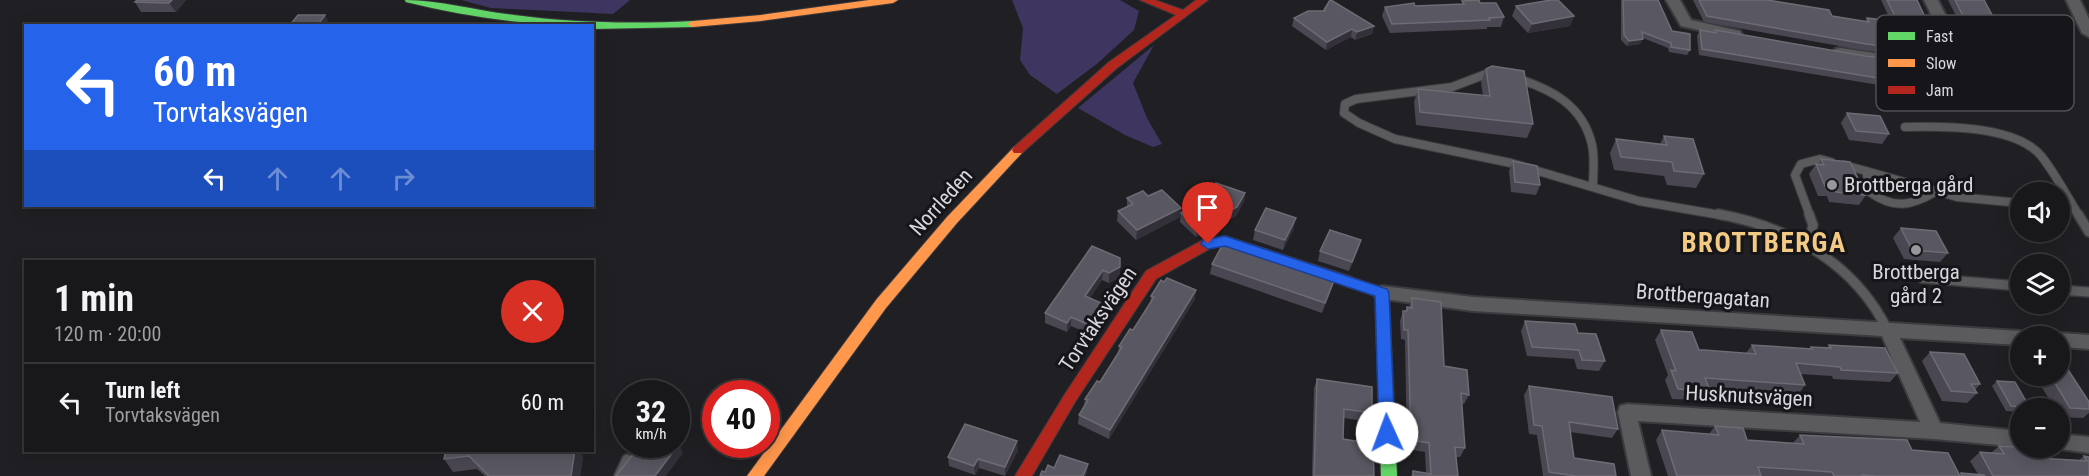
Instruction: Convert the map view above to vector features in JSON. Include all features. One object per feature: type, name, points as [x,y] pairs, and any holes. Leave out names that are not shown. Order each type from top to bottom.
[{"type":"street","points":[[410,0],[455,11],[538,23],[568,24]]},
{"type":"street","points":[[594,25],[680,26],[769,18],[893,0]]},
{"type":"street","points":[[1145,0],[1182,13]]},
{"type":"street","name":"Norrleden","points":[[755,476],[880,306],[943,229],[985,183],[1009,158],[1097,80],[1182,13],[1203,0]]},
{"type":"street","points":[[1673,0],[1686,23],[1746,36]]},
{"type":"street","points":[[1931,0],[1938,15]]},
{"type":"street","points":[[2073,0],[2086,20],[2089,33]]},
{"type":"street","points":[[1827,50],[1876,56]]},
{"type":"street","name":"Torvtaksvägen","points":[[1023,476],[1070,398],[1151,274],[1190,253],[1208,244],[1225,241],[1382,293]]},
{"type":"street","points":[[1382,293],[1389,476]]},
{"type":"street","name":"Brottbergagatan","points":[[1382,293],[1473,304],[2010,337]]},
{"type":"street","points":[[1888,331],[1934,431]]},
{"type":"street","points":[[2070,341],[2089,342]]},
{"type":"street","name":"Husknutsvägen","points":[[1641,476],[1627,412],[1934,431],[2010,438]]},
{"type":"street","points":[[2070,443],[2089,445]]},
{"type":"lane","points":[[1593,188],[1592,145],[1579,116],[1565,100],[1544,87],[1516,78],[1486,74],[1452,87],[1356,99],[1345,104],[1344,113],[1356,123],[1419,145],[1496,159],[1547,172],[1593,188],[1658,206],[1736,218],[1771,230],[1808,247],[1858,285],[1877,309],[1888,331]]},
{"type":"lane","points":[[1905,127],[2002,134],[2019,139],[2041,155],[2089,232]]},
{"type":"lane","points":[[1808,247],[1813,225],[1795,175],[1801,164],[1820,159],[1957,197],[2010,202]]},
{"type":"lane","points":[[1866,171],[1871,193],[1885,204],[1902,206],[1918,202],[1935,192]]},
{"type":"lane","points":[[2070,208],[2074,209]]},
{"type":"lane","points":[[1922,278],[2010,285]]},
{"type":"lane","points":[[2070,291],[2089,292]]},
{"type":"lane","points":[[619,476],[627,459]]},
{"type":"shaded area","points":[[461,0],[630,0],[613,14],[491,8]]},
{"type":"shaded area","points":[[1012,0],[1120,0],[1139,11],[1134,30],[1098,63],[1057,94],[1030,75],[1020,60],[1023,28]]},
{"type":"shaded area","points":[[1154,45],[1133,83],[1147,118],[1162,144],[1153,147],[1125,135],[1078,108]]},
{"type":"building","points":[[137,0],[172,0],[169,3],[135,2]]},
{"type":"building","points":[[1330,0],[1374,26],[1357,32],[1352,29],[1327,42],[1294,18],[1308,11],[1325,11]]},
{"type":"building","points":[[1479,0],[1480,3],[1496,3],[1504,17],[1489,18],[1490,20],[1392,24],[1385,7],[1414,3],[1415,6],[1464,4],[1462,1]]},
{"type":"building","points":[[1558,0],[1574,16],[1532,24],[1516,6]]},
{"type":"building","points":[[1623,0],[1658,0],[1672,31],[1690,34],[1690,50],[1671,47],[1671,43],[1642,32],[1643,39],[1629,41],[1624,35]]},
{"type":"building","points":[[1699,0],[1767,0],[1829,10],[1832,16],[1869,22],[1867,18],[1876,19],[1876,45],[1866,44],[1707,16]]},
{"type":"building","points":[[1887,0],[1917,0],[1924,15],[1894,15]]},
{"type":"building","points":[[1955,0],[1984,0],[1992,15],[1963,15]]},
{"type":"building","points":[[298,15],[325,15],[318,24],[291,24]]},
{"type":"building","points":[[1700,30],[1716,33],[1715,30],[1876,57],[1876,78],[1702,49]]},
{"type":"building","points":[[1492,66],[1524,71],[1533,124],[1420,112],[1418,89],[1490,96],[1486,69]]},
{"type":"building","points":[[1847,113],[1880,116],[1889,134],[1856,131]]},
{"type":"building","points":[[1664,136],[1693,139],[1704,174],[1674,171],[1672,162],[1621,157],[1616,139],[1667,145]]},
{"type":"building","points":[[1821,159],[1850,162],[1866,195],[1836,192],[1834,187],[1825,186],[1816,164],[1824,165]]},
{"type":"building","points":[[1513,161],[1537,166],[1540,185],[1515,182]]},
{"type":"building","points":[[1216,183],[1245,193],[1237,207],[1197,229],[1181,213],[1206,200]]},
{"type":"building","points":[[1162,190],[1181,208],[1137,230],[1118,211],[1133,204],[1127,198],[1143,191],[1148,196]]},
{"type":"building","points":[[1266,208],[1296,218],[1285,240],[1255,230]]},
{"type":"building","points":[[1901,228],[1936,231],[1948,253],[1912,250]]},
{"type":"building","points":[[1330,230],[1361,240],[1352,262],[1320,251]]},
{"type":"building","points":[[1223,244],[1276,258],[1275,262],[1305,272],[1306,270],[1335,278],[1325,303],[1212,264]]},
{"type":"building","points":[[1092,246],[1120,258],[1120,267],[1109,273],[1103,270],[1085,296],[1108,306],[1094,327],[1071,317],[1067,323],[1045,313]]},
{"type":"building","points":[[1167,278],[1196,290],[1110,430],[1079,415],[1088,400],[1085,399],[1097,381],[1100,382],[1122,347],[1119,346],[1130,329],[1133,330],[1154,297],[1151,296],[1161,280],[1164,282]]},
{"type":"building","points":[[1412,298],[1441,302],[1444,366],[1467,370],[1469,395],[1461,393],[1465,448],[1455,447],[1458,476],[1413,476],[1413,471],[1431,474],[1429,443],[1411,440],[1408,330],[1404,330],[1403,311],[1407,311],[1407,307],[1412,308]]},
{"type":"building","points":[[1525,321],[1575,324],[1578,333],[1596,334],[1605,361],[1582,360],[1579,350],[1532,347]]},
{"type":"building","points":[[1661,330],[1692,332],[1699,350],[1756,354],[1752,345],[1812,349],[1811,347],[1831,348],[1829,345],[1885,348],[1898,373],[1841,370],[1840,367],[1796,363],[1805,385],[1705,378],[1710,391],[1678,389],[1671,370],[1676,371]]},
{"type":"building","points":[[1930,352],[1964,354],[1980,384],[1971,384],[1977,393],[1951,391]]},
{"type":"building","points":[[2070,373],[2089,402],[2089,409],[2070,408],[2070,398],[2064,398],[2057,386],[2070,386]]},
{"type":"building","points":[[1317,379],[1372,387],[1372,413],[1344,409],[1343,439],[1373,444],[1374,476],[1314,476]]},
{"type":"building","points":[[1997,381],[2010,382],[2010,386],[2017,386],[2024,398],[2010,398],[2010,404]]},
{"type":"building","points":[[1529,386],[1612,397],[1618,429],[1569,422],[1574,458],[1614,464],[1616,476],[1576,476],[1549,472],[1542,426],[1534,425]]},
{"type":"building","points":[[965,424],[1017,441],[1005,467],[978,459],[974,466],[948,457]]},
{"type":"building","points":[[1715,426],[1743,428],[1747,440],[1804,444],[1800,435],[1907,440],[1912,450],[1948,453],[1960,476],[1834,476],[1832,472],[1758,467],[1761,476],[1677,476],[1662,430],[1719,435]]},
{"type":"building","points":[[1999,446],[2010,447],[2010,458],[2087,461],[2084,456],[2089,457],[2089,476],[1993,476],[1980,452],[2004,454]]},
{"type":"building","points":[[446,452],[575,452],[571,476],[489,476],[469,456],[444,459]]},
{"type":"building","points":[[1060,455],[1088,464],[1083,476],[1040,476],[1048,465],[1054,468]]},
{"type":"building","points":[[630,458],[668,458],[655,476],[616,476]]},
{"type":"building","points":[[1961,473],[1984,475],[1985,476],[1962,476]]},
{"type":"traffic: fast","points":[[410,0],[480,14],[568,24]]},
{"type":"traffic: fast","points":[[594,25],[693,24]]},
{"type":"traffic: fast","points":[[1347,281],[1382,293],[1389,476]]},
{"type":"traffic: slow","points":[[693,24],[761,18],[893,0]]},
{"type":"traffic: slow","points":[[755,476],[881,304],[952,220],[1018,150]]},
{"type":"traffic: jam","points":[[1145,0],[1182,13]]},
{"type":"traffic: jam","points":[[1018,150],[1113,65],[1203,0]]},
{"type":"traffic: jam","points":[[1023,476],[1070,398],[1151,275],[1208,244],[1225,241],[1347,281]]},
{"type":"place","name":"Brottberga gård","points":[[1832,185]]},
{"type":"place","name":"Brottberga gård 2","points":[[1916,250]]},
{"type":"district","name":"BROTTBERGA","points":[[1764,243]]},
{"type":"route","points":[[1208,244],[1225,241],[1382,293],[1387,433]]}]
